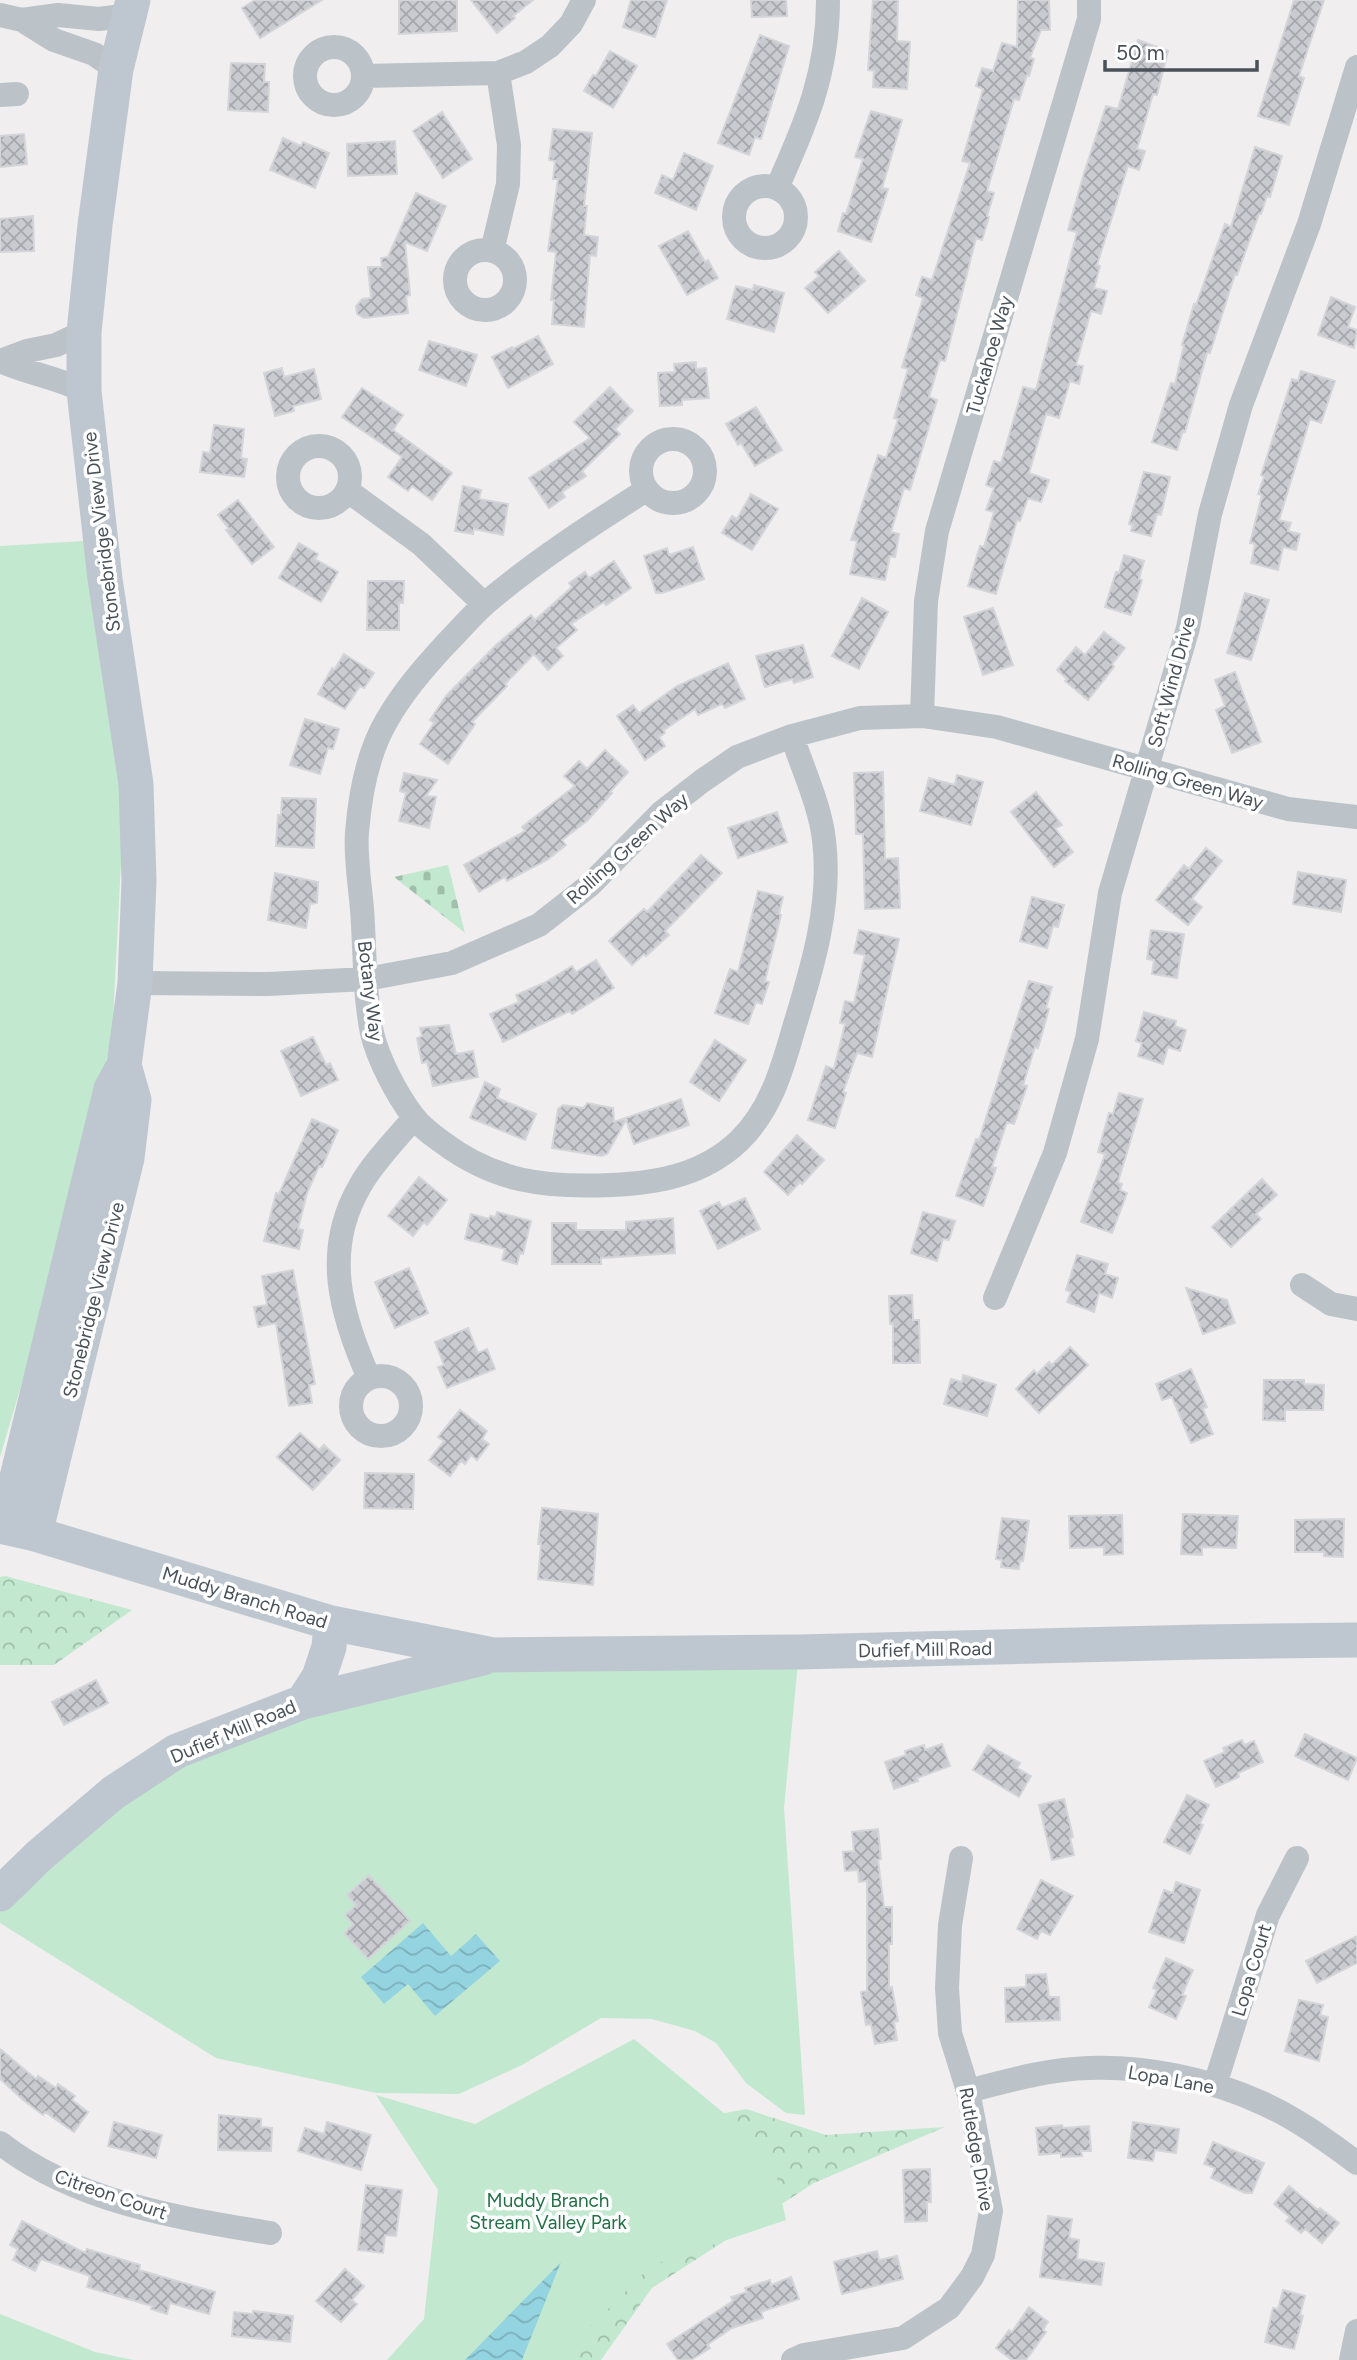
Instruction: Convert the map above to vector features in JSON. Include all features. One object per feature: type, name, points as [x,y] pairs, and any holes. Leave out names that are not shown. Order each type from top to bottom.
[{"type":"street","points":[[363,76],[498,73],[526,61],[550,46],[571,24],[584,0]]},
{"type":"street","points":[[777,188],[807,123],[821,78],[828,31],[828,0]]},
{"type":"street","name":"Tuckahoe Way","points":[[922,716],[926,601],[937,531],[1089,19],[1088,0]]},
{"type":"street","points":[[11,17],[58,15],[99,19],[131,7]]},
{"type":"street","name":"Stonebridge View Drive","points":[[13,1529],[111,1089],[124,1065],[135,982],[139,881],[136,784],[105,579],[84,391],[84,332],[95,225],[116,69],[131,7]]},
{"type":"street","points":[[11,17],[54,40],[93,54],[116,69]]},
{"type":"street","name":"Soft Wind Drive","points":[[995,1297],[1055,1153],[1087,1039],[1110,893],[1188,628],[1208,519],[1241,405],[1309,223],[1357,67]]},
{"type":"street","points":[[492,251],[508,184],[509,145],[498,73]]},
{"type":"street","points":[[0,361],[27,351],[56,345],[84,332]]},
{"type":"street","points":[[0,361],[25,372],[58,379],[84,391]]},
{"type":"street","name":"Botany Way","points":[[646,490],[567,540],[484,604],[413,679],[385,723],[366,773],[357,834],[373,1035],[386,1070],[414,1118],[462,1157],[505,1177],[570,1187],[644,1184],[676,1178],[714,1161],[740,1140],[771,1098],[816,955],[824,892],[824,841],[817,809],[792,736]]},
{"type":"street","points":[[348,491],[421,544],[484,604]]},
{"type":"street","name":"Rolling Green Way","points":[[135,982],[268,984],[367,979],[452,963],[539,925],[590,885],[662,812],[737,757],[792,736],[860,718],[922,716],[997,727],[1288,809],[1357,817]]},
{"type":"street","points":[[369,1378],[353,1340],[340,1294],[339,1247],[346,1217],[360,1185],[414,1118]]},
{"type":"street","points":[[1302,1285],[1331,1304],[1357,1310]]},
{"type":"street","name":"Muddy Branch Road","points":[[13,1529],[331,1623],[493,1656]]},
{"type":"street","name":"Dufief Mill Road","points":[[0,1894],[40,1855],[113,1793],[177,1751],[303,1702],[322,1667],[329,1647],[331,1623]]},
{"type":"street","name":"Dufief Mill Road","points":[[493,1656],[1357,1640]]},
{"type":"street","points":[[303,1702],[493,1656]]},
{"type":"street","name":"Rutledge Drive","points":[[793,2360],[804,2355],[903,2338],[949,2308],[972,2277],[983,2255],[991,2211],[968,2091],[950,2033],[947,1988],[950,1924],[961,1858]]},
{"type":"street","name":"Lopa Court","points":[[1215,2085],[1268,1915],[1297,1858]]},
{"type":"street","name":"Lopa Lane","points":[[968,2091],[1028,2076],[1089,2068],[1151,2072],[1215,2085],[1262,2103],[1315,2132],[1357,2163]]},
{"type":"street","name":"Citreon Court","points":[[0,2143],[54,2176],[132,2206],[187,2219],[270,2233]]},
{"type":"street","points":[[1351,2360],[1357,2331]]},
{"type":"green space","points":[[84,541],[125,784],[113,1020],[108,1054],[64,1241],[0,1457],[0,546]]},
{"type":"green space","points":[[448,865],[465,933],[394,877]]},
{"type":"green space","points":[[5,1576],[132,1610],[54,1665],[0,1665],[0,1577]]},
{"type":"green space","points":[[799,1652],[784,1808],[805,2115],[786,2113],[746,2083],[716,2043],[695,2031],[652,2019],[601,2018],[522,2065],[459,2094],[376,2093],[216,2058],[0,1923],[0,1894],[177,1751],[493,1655]]},
{"type":"green space","name":"Muddy Branch Stream Valley Park","points":[[634,2039],[771,2152],[786,2220],[652,2265],[557,2360],[387,2360],[424,2319],[438,2190],[376,2095],[475,2124]]},
{"type":"green space","points":[[746,2109],[826,2135],[945,2127],[814,2183],[652,2288],[601,2360],[522,2360],[595,2138]]},
{"type":"green space","points":[[0,2314],[95,2352],[133,2360],[0,2360]]},
{"type":"water","points":[[423,1923],[451,1956],[476,1934],[500,1961],[435,2016],[408,1984],[384,2004],[361,1977]]},
{"type":"water","points":[[561,2262],[522,2360],[465,2360]]},
{"type":"building","points":[[255,0],[322,0],[260,38],[242,8]]},
{"type":"building","points":[[399,0],[457,0],[457,31],[399,34]]},
{"type":"building","points":[[471,0],[533,0],[497,33]]},
{"type":"building","points":[[631,0],[667,0],[655,37],[623,27]]},
{"type":"building","points":[[751,0],[786,0],[787,16],[752,17]]},
{"type":"building","points":[[873,0],[898,0],[897,41],[910,42],[907,89],[873,87],[874,71],[868,70]]},
{"type":"building","points":[[1018,0],[1049,0],[1050,30],[1041,30],[1030,58],[1034,59],[1029,76],[1027,75],[1019,100],[1014,99],[987,191],[994,193],[987,216],[989,217],[982,240],[976,238],[945,361],[940,360],[929,397],[937,400],[910,490],[904,488],[891,532],[899,534],[895,557],[890,556],[885,580],[850,574],[857,541],[851,540],[878,455],[886,458],[898,419],[894,418],[908,369],[902,367],[923,298],[916,295],[922,277],[932,280],[970,163],[962,161],[983,89],[976,86],[982,68],[993,71],[1002,43],[1017,47]]},
{"type":"building","points":[[1294,0],[1324,0],[1299,76],[1304,78],[1289,125],[1258,116]]},
{"type":"building","points":[[760,35],[789,46],[761,139],[755,137],[749,155],[718,143]]},
{"type":"building","points":[[1138,40],[1168,51],[1157,95],[1153,94],[1137,149],[1145,151],[1139,170],[1128,166],[1097,265],[1100,266],[1094,288],[1107,291],[1101,314],[1091,311],[1076,365],[1083,366],[1079,384],[1070,381],[1059,418],[1046,414],[1029,473],[1049,480],[1041,502],[1028,498],[1020,521],[1017,520],[996,594],[968,586],[980,546],[984,547],[994,512],[986,510],[994,488],[986,485],[994,461],[1001,463],[1023,387],[1036,390],[1077,232],[1068,230],[1084,173],[1106,106],[1118,109]]},
{"type":"building","points":[[610,51],[637,66],[613,108],[584,91]]},
{"type":"building","points":[[231,63],[265,64],[264,82],[269,82],[268,112],[228,110]]},
{"type":"building","points":[[871,111],[902,120],[882,188],[888,189],[871,242],[838,231],[863,159],[855,157]]},
{"type":"building","points":[[442,112],[472,159],[443,178],[413,131]]},
{"type":"building","points":[[553,129],[592,133],[584,206],[587,206],[584,235],[598,237],[596,256],[590,255],[584,327],[552,324],[554,300],[551,300],[556,252],[548,251],[558,179],[553,179],[555,161],[549,160]]},
{"type":"building","points":[[24,134],[27,164],[0,167],[0,136]]},
{"type":"building","points":[[283,138],[301,146],[303,142],[329,153],[315,188],[270,170]]},
{"type":"building","points":[[395,141],[397,174],[348,176],[347,144]]},
{"type":"building","points":[[1255,147],[1282,156],[1270,197],[1267,196],[1237,275],[1235,274],[1177,450],[1152,442],[1171,383],[1175,384],[1182,345],[1194,304],[1196,305],[1225,224],[1231,227]]},
{"type":"building","points":[[684,153],[713,166],[696,210],[655,193],[662,175],[673,180]]},
{"type":"building","points":[[416,193],[446,206],[427,251],[405,242],[410,295],[406,296],[408,313],[364,318],[357,314],[356,306],[362,299],[371,298],[368,267],[382,267],[381,258],[388,257]]},
{"type":"building","points":[[33,216],[34,251],[0,252],[0,219]]},
{"type":"building","points":[[688,231],[705,262],[708,260],[718,278],[687,295],[659,246]]},
{"type":"building","points":[[839,251],[865,281],[828,313],[805,288],[819,276],[815,272]]},
{"type":"building","points":[[754,285],[784,293],[774,332],[727,319],[736,286],[753,290]]},
{"type":"building","points":[[1331,297],[1355,307],[1348,327],[1357,330],[1354,348],[1318,335]]},
{"type":"building","points":[[538,336],[553,364],[508,388],[492,357]]},
{"type":"building","points":[[429,341],[477,355],[466,386],[419,370]]},
{"type":"building","points":[[696,362],[696,369],[706,368],[709,398],[682,400],[682,405],[660,406],[658,373],[675,372],[674,364]]},
{"type":"building","points":[[282,368],[284,377],[314,369],[321,399],[293,406],[294,411],[275,416],[264,373]]},
{"type":"building","points":[[1301,371],[1335,381],[1321,423],[1310,419],[1279,520],[1291,523],[1288,531],[1300,534],[1296,550],[1283,547],[1278,570],[1251,563],[1255,544],[1250,543],[1262,495],[1258,494],[1264,477],[1261,475],[1292,379],[1298,381]]},
{"type":"building","points":[[610,387],[633,411],[615,429],[620,434],[582,471],[586,476],[562,492],[565,497],[549,508],[529,478],[590,438],[574,422]]},
{"type":"building","points":[[362,388],[403,415],[393,430],[452,473],[432,500],[412,486],[408,491],[388,477],[402,457],[342,417]]},
{"type":"building","points":[[756,407],[782,450],[755,466],[726,424]]},
{"type":"building","points":[[214,425],[244,429],[241,458],[247,459],[244,477],[200,472],[203,452],[210,453]]},
{"type":"building","points":[[1144,472],[1170,477],[1161,515],[1157,514],[1151,536],[1131,531],[1133,525],[1129,524]]},
{"type":"building","points":[[463,486],[481,490],[479,499],[508,504],[503,535],[474,529],[473,534],[455,531]]},
{"type":"building","points":[[751,494],[778,509],[752,550],[722,533],[732,516],[737,519]]},
{"type":"building","points":[[238,500],[274,547],[252,564],[218,515]]},
{"type":"building","points":[[299,543],[318,554],[315,559],[338,572],[321,602],[279,578]]},
{"type":"building","points":[[693,547],[704,579],[656,593],[644,556],[667,548],[669,555]]},
{"type":"building","points":[[1124,555],[1144,561],[1139,579],[1142,580],[1131,615],[1105,607]]},
{"type":"building","points":[[614,561],[631,588],[571,624],[577,630],[556,648],[563,656],[548,670],[534,654],[472,722],[475,724],[448,764],[420,744],[434,723],[430,720],[446,696],[496,645],[531,615],[535,620],[572,587],[569,583],[585,572],[589,578]]},
{"type":"building","points":[[368,581],[404,581],[403,603],[399,603],[399,630],[367,630]]},
{"type":"building","points":[[1245,593],[1269,600],[1251,660],[1227,653]]},
{"type":"building","points":[[862,598],[888,612],[859,669],[832,656]]},
{"type":"building","points":[[993,608],[1013,665],[983,675],[964,617]]},
{"type":"building","points":[[1104,632],[1125,648],[1088,700],[1065,681],[1067,679],[1057,670],[1076,647],[1085,655]]},
{"type":"building","points":[[803,645],[813,677],[794,683],[792,679],[765,687],[756,656]]},
{"type":"building","points":[[344,654],[374,673],[364,688],[360,686],[345,709],[318,694],[332,668],[334,670]]},
{"type":"building","points":[[728,663],[745,699],[725,708],[722,704],[698,715],[695,709],[664,730],[665,733],[659,737],[665,746],[645,760],[617,716],[633,705],[639,713],[677,686]]},
{"type":"building","points":[[1235,672],[1261,742],[1232,753],[1216,710],[1225,706],[1215,680]]},
{"type":"building","points":[[305,719],[339,729],[333,749],[328,748],[320,774],[290,765]]},
{"type":"building","points":[[605,750],[628,772],[587,821],[562,840],[566,845],[547,860],[507,881],[505,877],[479,892],[464,865],[525,831],[522,827],[575,786],[564,776],[579,761],[587,769]]},
{"type":"building","points":[[883,772],[885,859],[898,858],[900,908],[865,909],[863,834],[856,834],[854,773]]},
{"type":"building","points":[[404,773],[437,780],[426,796],[436,797],[429,828],[399,821],[406,793],[400,791]]},
{"type":"building","points":[[957,775],[983,782],[971,825],[920,811],[929,778],[955,785]]},
{"type":"building","points":[[1036,792],[1062,825],[1055,828],[1073,852],[1054,867],[1011,812]]},
{"type":"building","points":[[282,798],[316,799],[314,848],[276,846]]},
{"type":"building","points":[[777,812],[787,842],[738,858],[728,828]]},
{"type":"building","points":[[1206,848],[1222,861],[1192,899],[1202,907],[1188,925],[1156,900],[1184,865],[1189,869]]},
{"type":"building","points":[[701,855],[722,873],[665,931],[669,935],[632,965],[609,941],[644,909],[647,912]]},
{"type":"building","points":[[1298,872],[1346,880],[1341,912],[1293,904]]},
{"type":"building","points":[[275,873],[318,882],[317,903],[310,904],[306,928],[268,920]]},
{"type":"building","points":[[758,891],[783,897],[765,981],[769,982],[762,1004],[756,1002],[748,1024],[715,1013],[730,969],[738,972]]},
{"type":"building","points":[[1032,897],[1064,905],[1058,927],[1053,926],[1047,948],[1020,941]]},
{"type":"building","points":[[859,930],[899,939],[872,1057],[857,1053],[843,1092],[846,1093],[835,1128],[808,1120],[826,1066],[834,1069],[845,1024],[840,1023],[845,1001],[854,1003],[865,955],[854,953]]},
{"type":"building","points":[[1151,930],[1184,934],[1177,978],[1152,974],[1154,960],[1147,959]]},
{"type":"building","points":[[596,960],[614,988],[572,1014],[570,1011],[503,1042],[490,1014],[519,1002],[516,995],[544,983],[572,966],[576,972]]},
{"type":"building","points":[[1029,981],[1052,987],[1046,1008],[1049,1009],[1038,1048],[1035,1047],[1023,1085],[1027,1086],[1014,1124],[1007,1122],[983,1206],[956,1196],[976,1139],[979,1140]]},
{"type":"building","points":[[1144,1012],[1176,1021],[1175,1026],[1186,1030],[1180,1051],[1168,1047],[1163,1064],[1138,1056],[1142,1043],[1136,1041]]},
{"type":"building","points":[[449,1025],[456,1054],[473,1051],[478,1077],[433,1086],[427,1062],[422,1063],[417,1038],[422,1036],[420,1028]]},
{"type":"building","points":[[313,1037],[326,1065],[330,1063],[338,1080],[301,1096],[281,1051]]},
{"type":"building","points":[[715,1040],[746,1060],[719,1101],[690,1082]]},
{"type":"building","points":[[485,1082],[500,1089],[497,1098],[536,1114],[525,1140],[470,1118]]},
{"type":"building","points":[[1119,1093],[1143,1099],[1118,1182],[1122,1184],[1120,1190],[1127,1193],[1112,1233],[1081,1222],[1105,1154],[1098,1152],[1109,1113],[1113,1114]]},
{"type":"building","points":[[681,1099],[689,1125],[634,1144],[626,1120],[607,1154],[601,1156],[552,1148],[558,1109],[563,1105],[584,1108],[587,1103],[613,1108],[614,1122]]},
{"type":"building","points":[[312,1119],[338,1130],[307,1193],[298,1229],[303,1230],[299,1249],[264,1241],[276,1193],[279,1194]]},
{"type":"building","points":[[797,1135],[824,1160],[788,1195],[764,1172]]},
{"type":"building","points":[[419,1177],[447,1200],[427,1225],[424,1222],[413,1236],[388,1216]]},
{"type":"building","points":[[1262,1179],[1277,1195],[1256,1214],[1261,1219],[1231,1247],[1212,1227]]},
{"type":"building","points":[[745,1198],[760,1229],[718,1249],[700,1211],[719,1202],[722,1208]]},
{"type":"building","points":[[497,1212],[531,1221],[523,1254],[520,1253],[517,1264],[502,1260],[505,1249],[465,1239],[471,1214],[489,1219],[490,1216],[496,1217]]},
{"type":"building","points":[[923,1212],[955,1221],[949,1240],[943,1239],[937,1261],[911,1253]]},
{"type":"building","points":[[673,1218],[675,1253],[601,1258],[601,1264],[552,1264],[552,1223],[576,1223],[576,1230],[626,1230],[626,1222]]},
{"type":"building","points":[[1077,1255],[1108,1264],[1105,1274],[1118,1278],[1112,1298],[1099,1293],[1094,1312],[1067,1302],[1071,1292],[1066,1290]]},
{"type":"building","points":[[409,1268],[428,1313],[395,1328],[375,1282]]},
{"type":"building","points":[[293,1270],[315,1384],[309,1385],[312,1403],[289,1406],[276,1323],[258,1327],[254,1307],[267,1305],[262,1276]]},
{"type":"building","points":[[1186,1288],[1227,1300],[1235,1323],[1203,1334]]},
{"type":"building","points":[[912,1295],[913,1320],[919,1320],[920,1363],[893,1363],[893,1324],[890,1324],[889,1296]]},
{"type":"building","points":[[468,1328],[478,1353],[487,1349],[495,1369],[447,1388],[438,1367],[444,1365],[435,1342]]},
{"type":"building","points":[[1070,1347],[1088,1365],[1039,1413],[1016,1389],[1034,1370],[1037,1374],[1049,1362],[1052,1365]]},
{"type":"building","points":[[1191,1369],[1207,1407],[1203,1409],[1213,1434],[1191,1443],[1172,1397],[1162,1400],[1156,1384]]},
{"type":"building","points":[[963,1375],[996,1385],[987,1416],[944,1404],[951,1379],[962,1382]]},
{"type":"building","points":[[1264,1380],[1304,1380],[1304,1384],[1324,1385],[1323,1410],[1285,1410],[1285,1421],[1263,1420]]},
{"type":"building","points":[[460,1410],[487,1431],[482,1439],[489,1444],[477,1460],[471,1455],[465,1464],[461,1461],[450,1476],[429,1460],[444,1441],[438,1437]]},
{"type":"building","points":[[300,1433],[319,1450],[324,1445],[340,1460],[313,1490],[277,1457]]},
{"type":"building","points":[[365,1473],[414,1474],[413,1509],[364,1508]]},
{"type":"building","points":[[542,1508],[598,1514],[593,1585],[538,1579]]},
{"type":"building","points":[[1183,1514],[1238,1516],[1236,1548],[1202,1547],[1202,1555],[1181,1554]]},
{"type":"building","points":[[1122,1515],[1123,1554],[1104,1555],[1104,1547],[1070,1548],[1069,1516]]},
{"type":"building","points":[[1002,1518],[1029,1521],[1023,1561],[1020,1561],[1019,1569],[1001,1567],[1002,1560],[996,1559]]},
{"type":"building","points":[[1344,1519],[1343,1557],[1324,1556],[1324,1552],[1295,1552],[1295,1520]]},
{"type":"building","points":[[96,1680],[108,1703],[64,1725],[52,1702]]},
{"type":"building","points":[[1305,1734],[1357,1758],[1348,1780],[1295,1756]]},
{"type":"building","points":[[1242,1740],[1244,1745],[1254,1741],[1263,1762],[1216,1787],[1204,1761],[1225,1752],[1223,1748]]},
{"type":"building","points":[[942,1744],[950,1766],[894,1789],[885,1762],[924,1745],[925,1750]]},
{"type":"building","points":[[988,1745],[1020,1763],[1017,1768],[1031,1776],[1019,1797],[973,1770]]},
{"type":"building","points":[[1187,1795],[1209,1805],[1190,1854],[1164,1842]]},
{"type":"building","points":[[1064,1799],[1073,1837],[1070,1838],[1074,1855],[1052,1860],[1039,1805]]},
{"type":"building","points":[[878,1829],[881,1859],[878,1860],[884,1907],[892,1907],[889,1988],[892,1987],[898,2021],[894,2022],[897,2040],[875,2044],[871,2024],[866,2025],[861,1992],[867,1991],[867,1881],[859,1882],[858,1870],[845,1871],[843,1852],[854,1851],[852,1832]]},
{"type":"building","points":[[369,1875],[410,1921],[368,1959],[344,1933],[353,1924],[345,1915],[356,1905],[347,1895]]},
{"type":"building","points":[[1041,1880],[1073,1896],[1050,1935],[1041,1931],[1037,1939],[1017,1929]]},
{"type":"building","points":[[1176,1882],[1200,1890],[1184,1943],[1149,1932],[1164,1890],[1173,1893]]},
{"type":"building","points":[[1357,1936],[1357,1963],[1317,1983],[1306,1961]]},
{"type":"building","points":[[1166,1958],[1193,1970],[1182,1995],[1186,1996],[1176,2019],[1149,2007],[1157,1990],[1153,1988]]},
{"type":"building","points":[[1046,1974],[1049,1997],[1059,1997],[1060,2020],[1006,2022],[1005,1988],[1026,1987],[1026,1975]]},
{"type":"building","points":[[1299,2000],[1323,2005],[1320,2015],[1328,2017],[1319,2061],[1285,2051]]},
{"type":"building","points":[[0,2049],[36,2079],[38,2076],[56,2088],[58,2084],[75,2096],[72,2100],[88,2112],[74,2132],[45,2112],[43,2115],[0,2079]]},
{"type":"building","points":[[219,2115],[261,2119],[261,2127],[272,2128],[271,2151],[218,2150]]},
{"type":"building","points":[[114,2122],[162,2135],[156,2158],[108,2146]]},
{"type":"building","points":[[327,2122],[371,2135],[361,2170],[298,2151],[305,2128],[324,2134]]},
{"type":"building","points":[[1133,2122],[1179,2129],[1176,2153],[1155,2150],[1153,2161],[1128,2158]]},
{"type":"building","points":[[1062,2125],[1063,2128],[1089,2126],[1091,2151],[1081,2151],[1082,2156],[1061,2157],[1061,2153],[1039,2155],[1036,2128]]},
{"type":"building","points":[[1213,2142],[1264,2163],[1252,2193],[1245,2193],[1211,2178],[1215,2168],[1204,2164]]},
{"type":"building","points":[[930,2169],[931,2202],[927,2202],[927,2221],[905,2222],[903,2170]]},
{"type":"building","points":[[366,2185],[402,2190],[396,2236],[385,2235],[383,2253],[358,2250]]},
{"type":"building","points":[[1289,2186],[1339,2223],[1322,2243],[1305,2229],[1301,2233],[1286,2221],[1290,2217],[1274,2204]]},
{"type":"building","points":[[1048,2216],[1072,2219],[1069,2238],[1079,2240],[1077,2259],[1104,2263],[1101,2285],[1040,2277]]},
{"type":"building","points":[[22,2221],[85,2253],[87,2249],[140,2265],[139,2270],[215,2292],[209,2314],[170,2303],[167,2314],[151,2309],[152,2306],[87,2287],[90,2276],[41,2259],[35,2271],[13,2260],[18,2249],[10,2245]]},
{"type":"building","points":[[877,2251],[879,2260],[897,2256],[903,2279],[842,2294],[834,2262]]},
{"type":"building","points":[[345,2269],[364,2286],[352,2300],[357,2304],[341,2322],[316,2301]]},
{"type":"building","points":[[791,2277],[799,2299],[761,2312],[763,2318],[732,2328],[707,2345],[710,2348],[691,2360],[678,2360],[667,2344],[733,2301],[731,2297],[747,2292],[745,2288],[770,2280],[771,2285]]},
{"type":"building","points":[[1283,2290],[1305,2296],[1300,2315],[1303,2316],[1294,2349],[1265,2342],[1273,2308],[1278,2309]]},
{"type":"building","points":[[1029,2307],[1048,2322],[1043,2330],[1046,2332],[1026,2360],[1012,2360],[996,2348],[1009,2330],[1012,2332]]},
{"type":"building","points":[[253,2311],[293,2316],[290,2342],[232,2336],[234,2312],[253,2314]]}]
